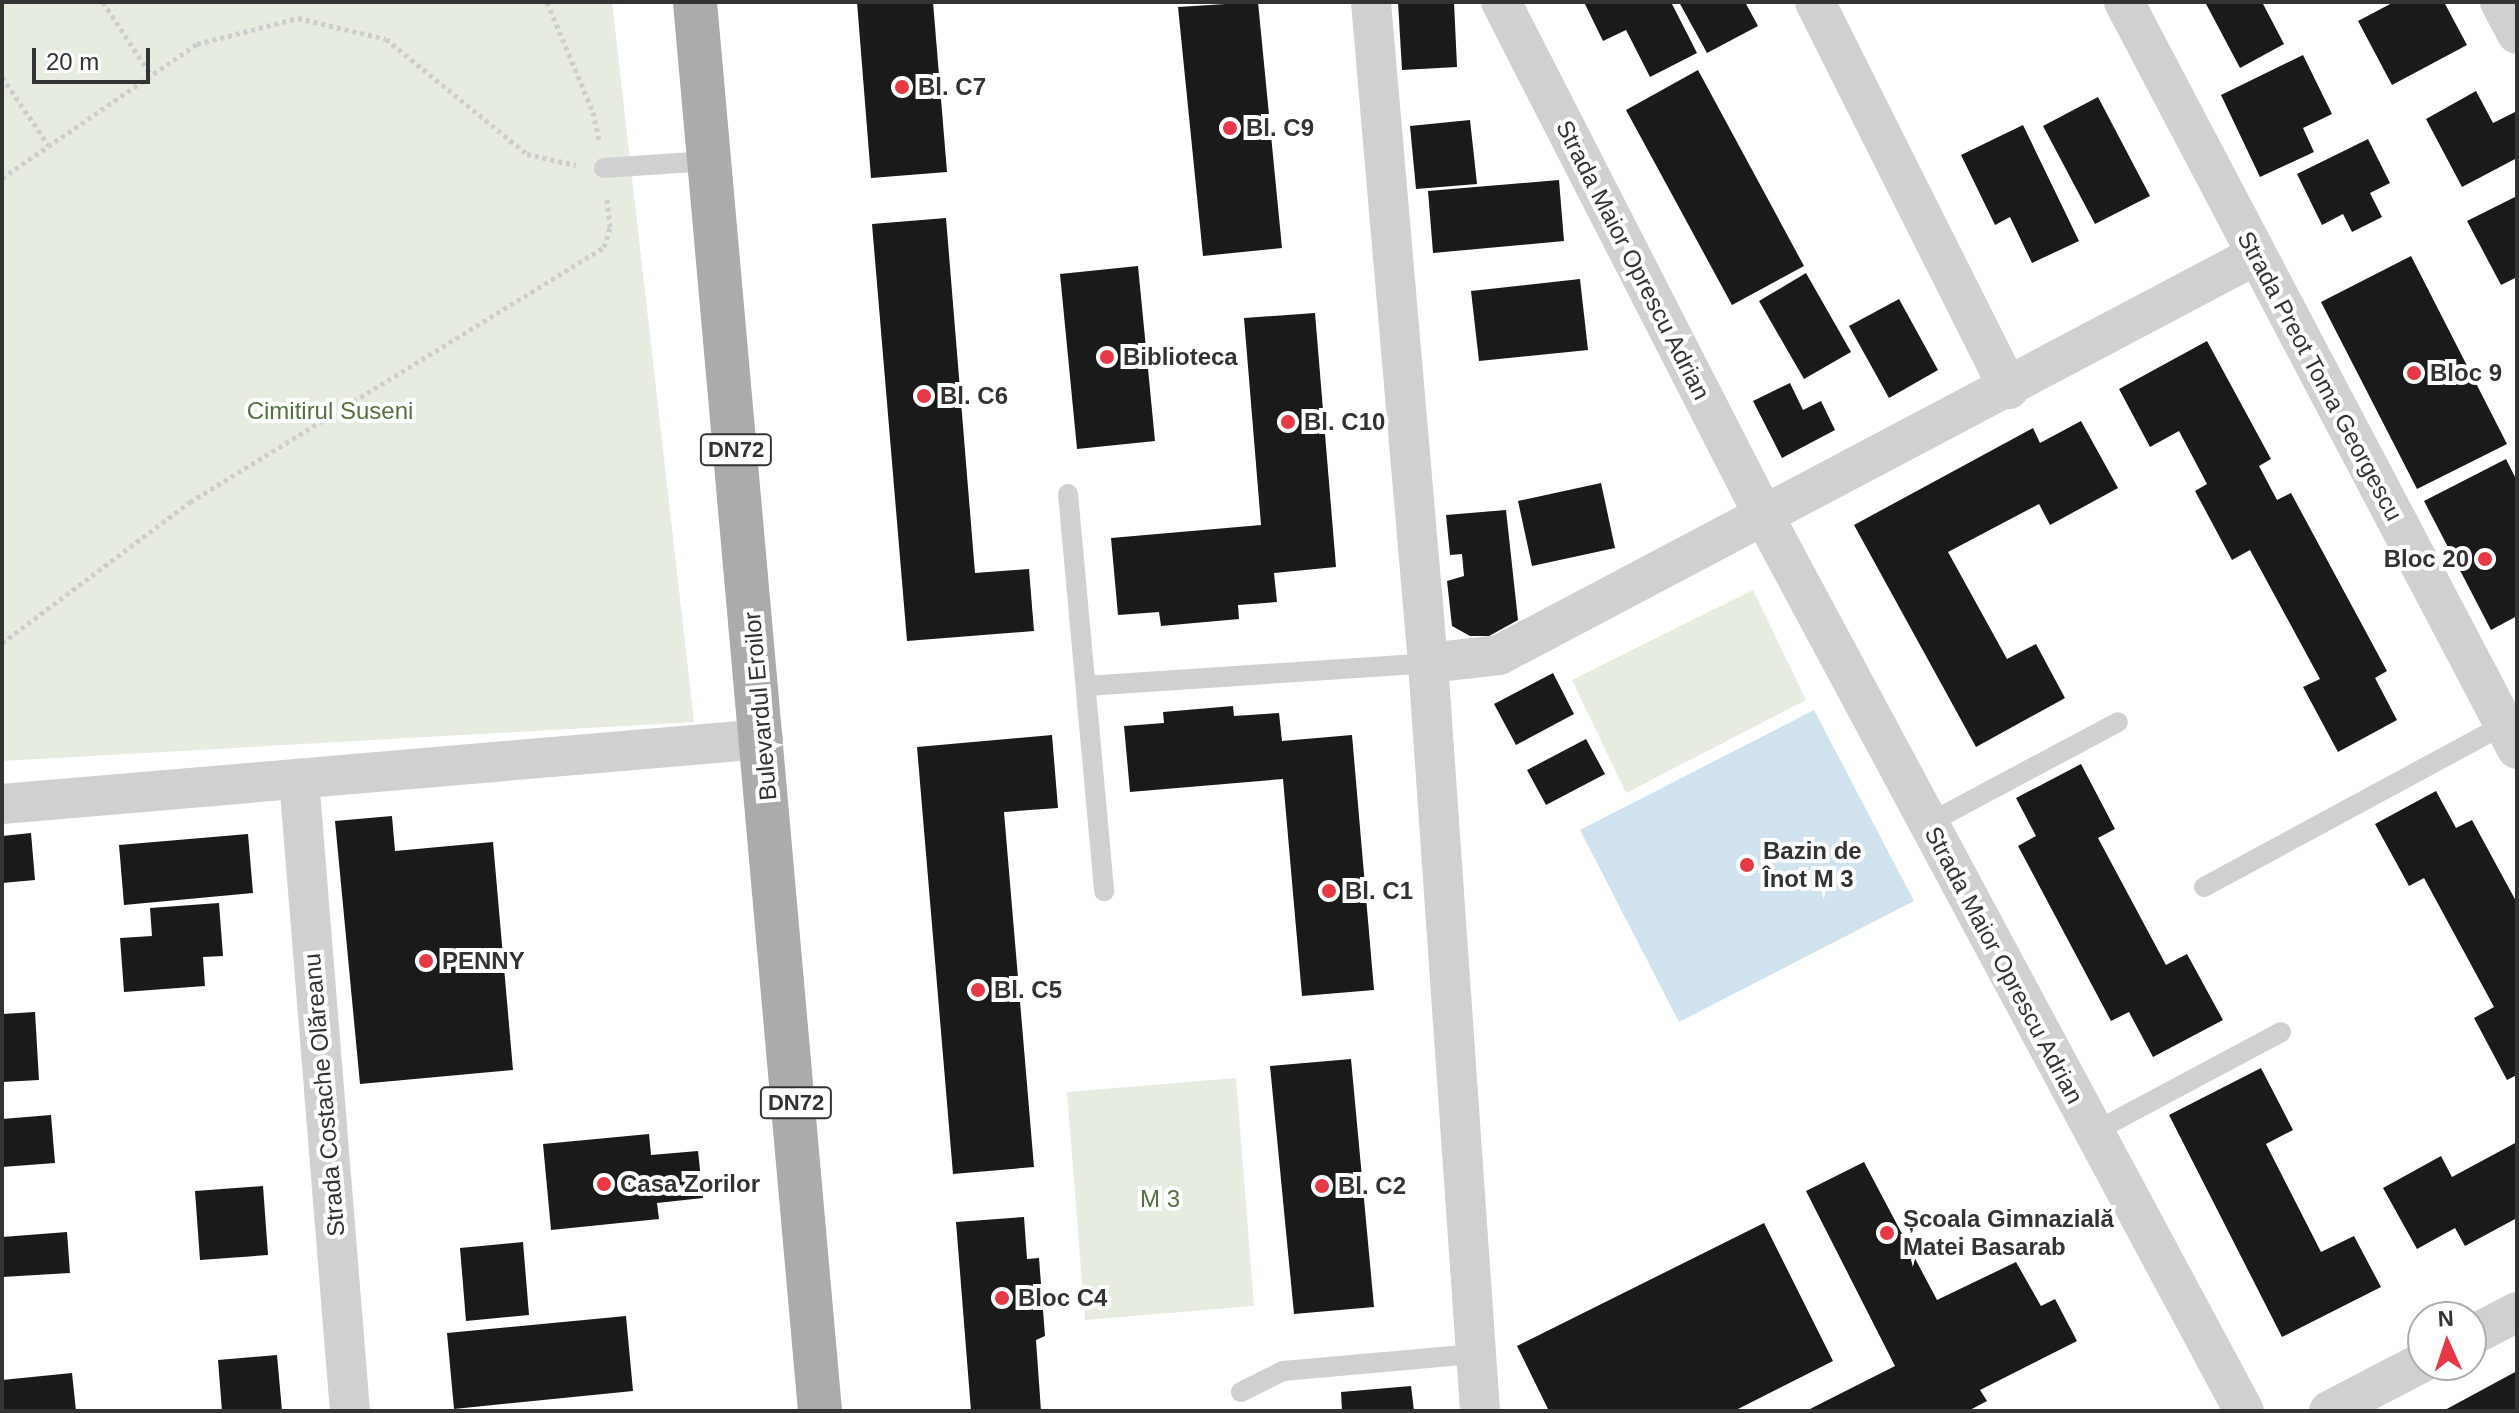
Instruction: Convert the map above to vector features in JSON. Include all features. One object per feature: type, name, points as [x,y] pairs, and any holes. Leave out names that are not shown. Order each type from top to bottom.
[{"type":"main road","name":"Bulevardul Eroilor","points":[[695,2],[763,739],[820,1411]]},
{"type":"street","points":[[1371,2],[1428,663],[1480,1411]]},
{"type":"street","name":"Strada Maior Oprescu Adrian","points":[[1501,2],[1765,518],[2244,1411]]},
{"type":"street","points":[[1815,2],[2009,389]]},
{"type":"street","name":"Strada Preot Toma Georgescu","points":[[2124,2],[2511,737]]},
{"type":"street","points":[[2500,2],[2517,34]]},
{"type":"street","points":[[1428,663],[1499,655],[1765,518],[2256,255]]},
{"type":"street","points":[[2,804],[763,739]]},
{"type":"street","name":"Strada Costache Olăreanu","points":[[299,779],[350,1411]]},
{"type":"street","points":[[2487,1328],[2517,1312]]},
{"type":"street","points":[[2329,1411],[2407,1370]]},
{"type":"lane","points":[[604,168],[708,161]]},
{"type":"lane","points":[[1068,494],[1104,891]]},
{"type":"lane","points":[[1086,686],[1428,663]]},
{"type":"lane","points":[[1929,823],[2118,722]]},
{"type":"lane","points":[[2204,887],[2511,737]]},
{"type":"lane","points":[[2094,1132],[2281,1032]]},
{"type":"lane","points":[[1241,1392],[1283,1371],[1475,1354]]},
{"type":"path","points":[[103,2],[151,75]]},
{"type":"path","points":[[2,643],[190,502],[604,247],[610,227],[604,168],[593,112],[547,2]]},
{"type":"path","points":[[2,178],[197,44],[298,18],[386,39],[527,154],[604,168]]},
{"type":"path","points":[[2,77],[49,146]]},
{"type":"green space","name":"Cimitirul Suseni","points":[[2,2],[612,2],[694,722],[2,761]]},
{"type":"green space","points":[[1753,590],[1806,700],[1626,793],[1572,680]]},
{"type":"green space","name":"M 3","points":[[1236,1078],[1254,1306],[1085,1320],[1067,1092]]},
{"type":"water","name":"Bazin de Înot M 3","points":[[1814,710],[1914,901],[1679,1022],[1580,830]]},
{"type":"building","name":"Bl. C7","points":[[857,2],[933,2],[947,172],[871,178]]},
{"type":"building","name":"Bl. C9","points":[[1258,2],[1282,248],[1203,256],[1178,7]]},
{"type":"building","points":[[1398,2],[1454,2],[1457,67],[1402,70]]},
{"type":"building","points":[[1584,2],[1671,2],[1697,53],[1650,77],[1626,30],[1603,41]]},
{"type":"building","points":[[1679,2],[1745,2],[1758,26],[1707,53]]},
{"type":"building","points":[[2205,2],[2262,2],[2284,44],[2240,68]]},
{"type":"building","points":[[2394,2],[2444,2],[2467,45],[2392,85],[2358,21]]},
{"type":"building","points":[[2303,55],[2332,114],[2303,128],[2314,152],[2260,177],[2221,95]]},
{"type":"building","points":[[1698,70],[1804,266],[1732,305],[1626,110]]},
{"type":"building","points":[[2476,91],[2493,123],[2515,112],[2517,158],[2462,187],[2426,119]]},
{"type":"building","points":[[2098,97],[2150,196],[2095,224],[2043,126]]},
{"type":"building","points":[[1470,120],[1477,184],[1416,189],[1410,126]]},
{"type":"building","points":[[2023,125],[2079,241],[2032,263],[2010,217],[1995,225],[1961,155]]},
{"type":"building","points":[[2368,139],[2390,183],[2370,193],[2382,217],[2352,232],[2343,214],[2322,225],[2297,174]]},
{"type":"building","points":[[1559,180],[1564,241],[1433,253],[1428,191]]},
{"type":"building","points":[[2517,196],[2517,277],[2501,285],[2467,221]]},
{"type":"building","name":"Bl. C6","points":[[946,218],[975,573],[1029,569],[1034,631],[907,641],[872,224]]},
{"type":"building","name":"Bloc 9","points":[[2411,256],[2507,444],[2417,489],[2321,302]]},
{"type":"building","name":"Biblioteca","points":[[1138,266],[1155,441],[1077,449],[1060,274]]},
{"type":"building","points":[[1806,273],[1851,352],[1804,379],[1759,301]]},
{"type":"building","points":[[1580,279],[1588,350],[1479,361],[1471,291]]},
{"type":"building","points":[[1899,299],[1938,370],[1889,398],[1849,326]]},
{"type":"building","name":"Bl. C10","points":[[1315,313],[1336,567],[1274,573],[1277,602],[1238,605],[1239,619],[1161,626],[1159,612],[1118,615],[1111,538],[1261,525],[1244,318]]},
{"type":"building","points":[[2207,341],[2271,459],[2259,466],[2277,500],[2291,493],[2387,671],[2375,678],[2397,720],[2338,752],[2303,687],[2320,679],[2250,550],[2232,560],[2195,491],[2207,484],[2179,431],[2150,447],[2119,389]]},
{"type":"building","points":[[1790,383],[1803,410],[1821,401],[1835,430],[1782,458],[1753,401]]},
{"type":"building","points":[[2081,421],[2118,488],[2050,525],[2039,504],[1948,552],[2007,659],[2036,644],[2065,698],[1976,747],[1854,525],[2033,428],[2040,443]]},
{"type":"building","name":"Bloc 20","points":[[2506,459],[2517,481],[2517,616],[2491,630],[2424,501]]},
{"type":"building","points":[[1601,483],[1615,548],[1532,566],[1518,501]]},
{"type":"building","points":[[1506,510],[1518,620],[1489,636],[1470,636],[1452,626],[1447,581],[1464,576],[1462,554],[1450,555],[1446,515]]},
{"type":"building","points":[[1553,673],[1574,714],[1516,745],[1494,704]]},
{"type":"building","name":"Bl. C1","points":[[1233,706],[1234,716],[1279,713],[1282,741],[1352,735],[1374,990],[1302,996],[1283,779],[1130,792],[1124,726],[1164,723],[1163,712]]},
{"type":"building","name":"Bl. C5","points":[[1052,735],[1058,808],[1004,812],[1034,1167],[953,1174],[917,747]]},
{"type":"building","points":[[1586,739],[1605,774],[1546,805],[1527,770]]},
{"type":"building","points":[[2081,764],[2115,829],[2098,838],[2166,965],[2187,954],[2223,1020],[2153,1057],[2129,1012],[2111,1021],[2018,846],[2036,836],[2016,798]]},
{"type":"building","points":[[2436,791],[2456,828],[2472,820],[2517,903],[2517,1075],[2507,1080],[2474,1018],[2494,1007],[2424,878],[2409,886],[2375,824]]},
{"type":"building","name":"PENNY","points":[[392,816],[395,851],[493,842],[513,1070],[360,1084],[335,821]]},
{"type":"building","points":[[31,833],[35,880],[2,883],[2,836]]},
{"type":"building","points":[[248,834],[253,893],[124,905],[119,845]]},
{"type":"building","points":[[219,903],[223,956],[203,957],[205,986],[124,992],[120,938],[152,936],[150,908]]},
{"type":"building","points":[[35,1012],[39,1080],[2,1082],[2,1014]]},
{"type":"building","name":"Bl. C2","points":[[1351,1059],[1374,1307],[1294,1314],[1270,1066]]},
{"type":"building","points":[[2261,1068],[2293,1130],[2266,1144],[2321,1252],[2354,1236],[2381,1287],[2282,1337],[2169,1115]]},
{"type":"building","points":[[51,1115],[55,1163],[2,1167],[2,1119]]},
{"type":"building","points":[[649,1134],[651,1155],[698,1151],[703,1198],[657,1203],[659,1219],[551,1230],[543,1144]]},
{"type":"building","points":[[2517,1142],[2517,1218],[2465,1246],[2455,1228],[2417,1249],[2383,1188],[2441,1156],[2452,1177]]},
{"type":"building","points":[[1864,1162],[1937,1300],[2016,1262],[2041,1306],[2055,1299],[2077,1341],[1980,1390],[1987,1401],[1968,1411],[1806,1411],[1895,1366],[1806,1191]]},
{"type":"building","points":[[263,1186],[268,1255],[200,1260],[195,1191]]},
{"type":"building","name":"Bloc C4","points":[[1024,1217],[1027,1259],[1039,1258],[1045,1336],[1036,1340],[1041,1411],[971,1411],[956,1222]]},
{"type":"building","points":[[1764,1223],[1833,1361],[1734,1411],[1549,1411],[1517,1346]]},
{"type":"building","points":[[67,1232],[70,1273],[2,1277],[2,1237]]},
{"type":"building","points":[[523,1242],[529,1315],[466,1321],[460,1248]]},
{"type":"building","points":[[626,1316],[633,1391],[454,1409],[447,1333]]},
{"type":"building","points":[[277,1355],[282,1411],[222,1411],[218,1360]]},
{"type":"building","points":[[2517,1371],[2517,1411],[2443,1411]]},
{"type":"building","points":[[72,1373],[76,1411],[2,1411],[2,1380]]},
{"type":"building","points":[[1411,1386],[1414,1411],[1342,1411],[1341,1392]]},
{"type":"place","name":"Bl. C7","points":[[902,87]]},
{"type":"place","name":"Bl. C9","points":[[1230,128]]},
{"type":"place","name":"Biblioteca","points":[[1107,357]]},
{"type":"place","name":"Bloc 9","points":[[2414,373]]},
{"type":"place","name":"Bl. C6","points":[[924,396]]},
{"type":"place","name":"Bl. C10","points":[[1288,422]]},
{"type":"place","name":"Bloc 20","points":[[2485,559]]},
{"type":"place","name":"Bazin de Înot M 3","points":[[1747,865]]},
{"type":"place","name":"Bl. C1","points":[[1329,891]]},
{"type":"place","name":"PENNY","points":[[426,961]]},
{"type":"place","name":"Bl. C5","points":[[978,990]]},
{"type":"place","name":"Casa Zorilor","points":[[604,1184]]},
{"type":"place","name":"Bl. C2","points":[[1322,1186]]},
{"type":"place","name":"Școala Gimnazială Matei Basarab","points":[[1887,1233]]},
{"type":"place","name":"Bloc C4","points":[[1002,1298]]}]
